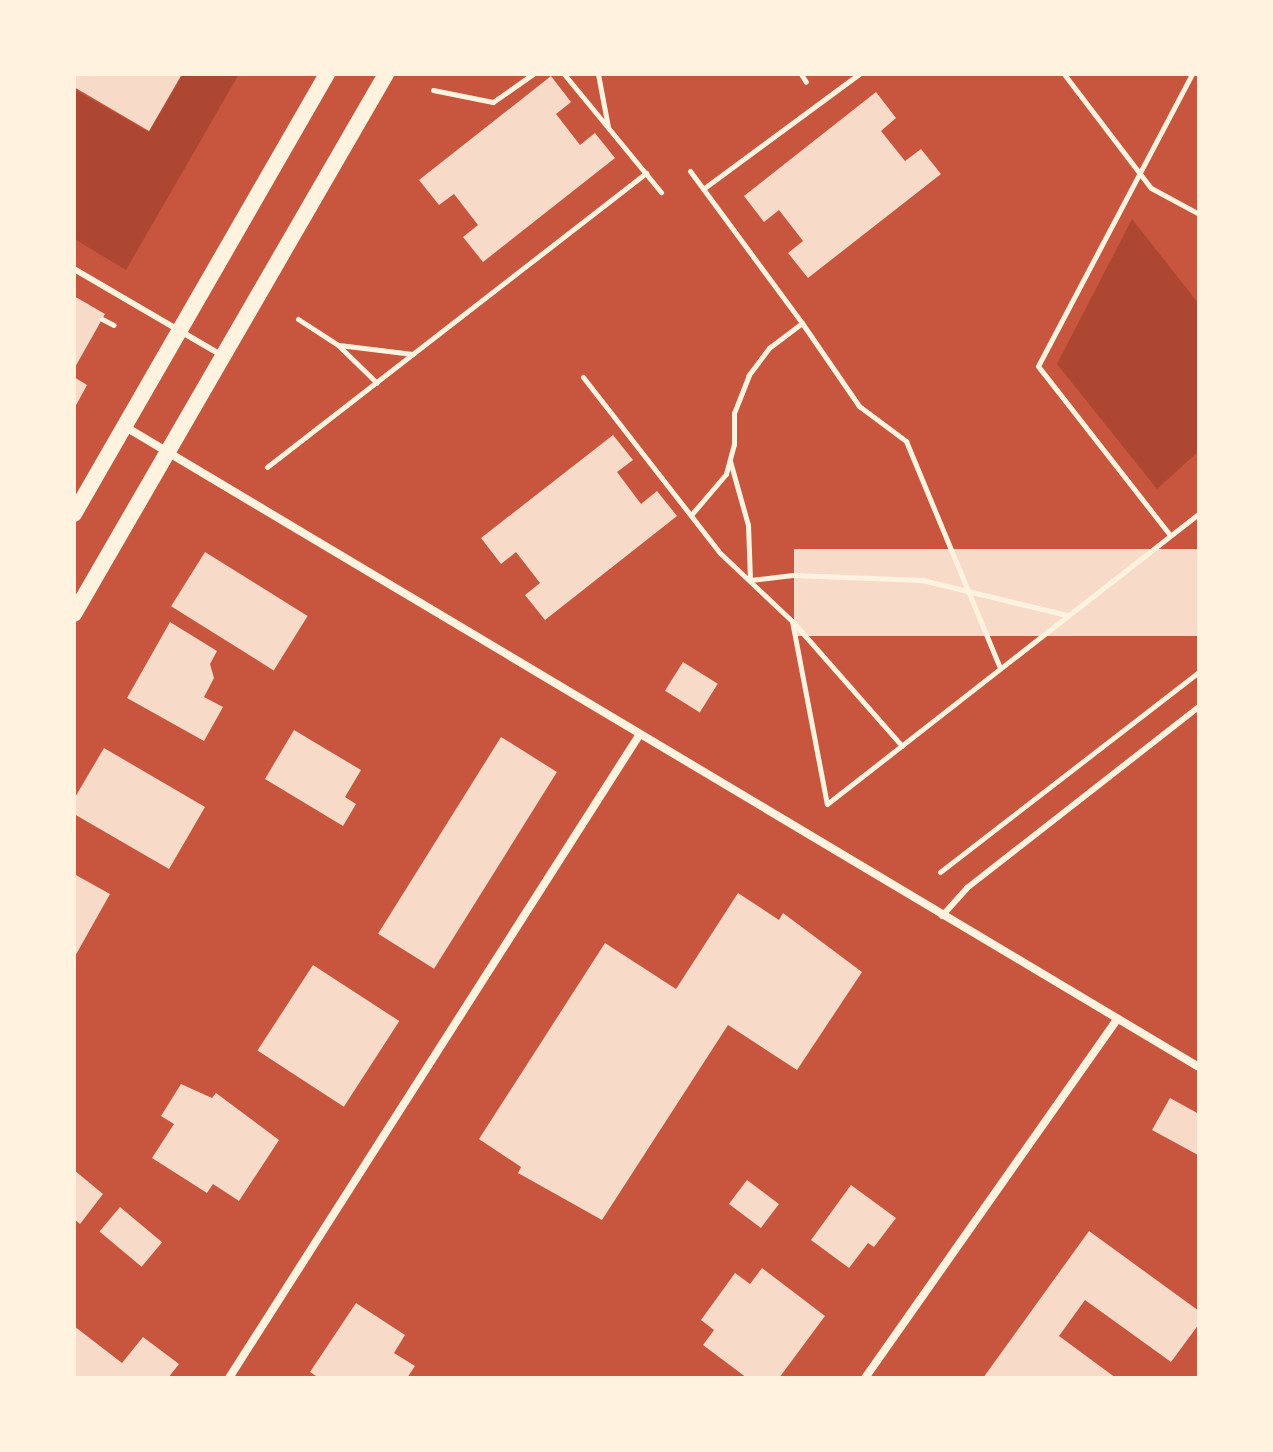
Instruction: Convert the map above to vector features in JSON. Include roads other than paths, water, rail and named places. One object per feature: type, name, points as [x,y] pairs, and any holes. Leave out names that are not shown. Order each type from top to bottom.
[{"type":"main road","points":[[74,514],[327,74]]},
{"type":"main road","points":[[74,614],[386,74]]},
{"type":"street","points":[[124,426],[638,737],[1199,1067]]},
{"type":"street","points":[[229,1378],[638,737]]},
{"type":"street","points":[[865,1378],[1117,1019]]},
{"type":"lane","points":[[74,269],[223,356]]},
{"type":"lane","points":[[942,916],[967,888],[1199,707]]}]
